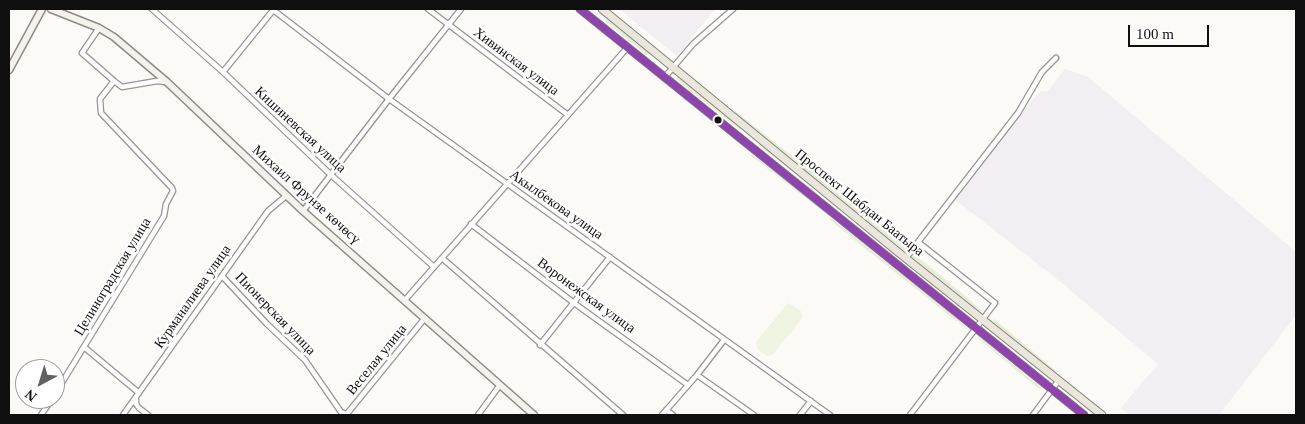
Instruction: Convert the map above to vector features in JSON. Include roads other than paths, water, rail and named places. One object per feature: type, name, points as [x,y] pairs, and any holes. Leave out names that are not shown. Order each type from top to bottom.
[{"type":"main road","points":[[9,70],[42,9]]},
{"type":"main road","name":"Михаил Фрунзе көчөсү","points":[[51,9],[99,28],[114,37],[167,82],[286,196],[534,415]]},
{"type":"main road","name":"Проспект Шабдан Баатыра","points":[[580,9],[1084,415]]},
{"type":"main road","points":[[596,22],[603,10]]},
{"type":"main road","name":"Проспект Шабдан Баатыра","points":[[603,10],[906,258],[1102,415]]},
{"type":"main road","points":[[747,144],[755,134]]},
{"type":"street","name":"Кишиневская улица","points":[[152,9],[223,72],[330,174],[434,267]]},
{"type":"street","points":[[223,72],[273,9]]},
{"type":"street","name":"Акылбекова улица","points":[[273,9],[389,99],[506,185],[830,415]]},
{"type":"street","name":"Хивинская улица","points":[[428,9],[568,115]]},
{"type":"street","points":[[303,211],[330,174],[461,9]]},
{"type":"street","points":[[664,78],[693,44],[733,9]]},
{"type":"street","points":[[99,28],[82,53],[114,81],[122,87],[157,81],[167,82]]},
{"type":"street","points":[[404,300],[627,48]]},
{"type":"street","points":[[906,258],[1018,113],[1042,72],[1056,58]]},
{"type":"street","name":"Целиноградская улица","points":[[65,378],[164,216],[166,204],[173,191],[101,112],[100,99],[114,81]]},
{"type":"street","name":"Курманалиева улица","points":[[123,415],[268,211],[286,196]]},
{"type":"street","name":"Воронежская улица","points":[[471,224],[688,385]]},
{"type":"street","points":[[910,415],[995,303],[918,242]]},
{"type":"street","points":[[540,345],[610,257]]},
{"type":"street","points":[[442,258],[540,345],[623,415]]},
{"type":"street","name":"Пионерская улица","points":[[222,276],[267,324],[305,360],[341,412],[347,415]]},
{"type":"street","name":"Веселая улица","points":[[347,415],[425,318]]},
{"type":"street","points":[[662,415],[724,340]]},
{"type":"street","points":[[84,347],[139,393]]},
{"type":"street","points":[[697,375],[754,415]]},
{"type":"street","points":[[1033,415],[1059,380]]},
{"type":"street","points":[[478,415],[500,385]]},
{"type":"street","points":[[136,399],[136,404],[148,415]]},
{"type":"street","points":[[800,415],[811,401]]},
{"type":"street","points":[[666,410],[673,415]]}]
